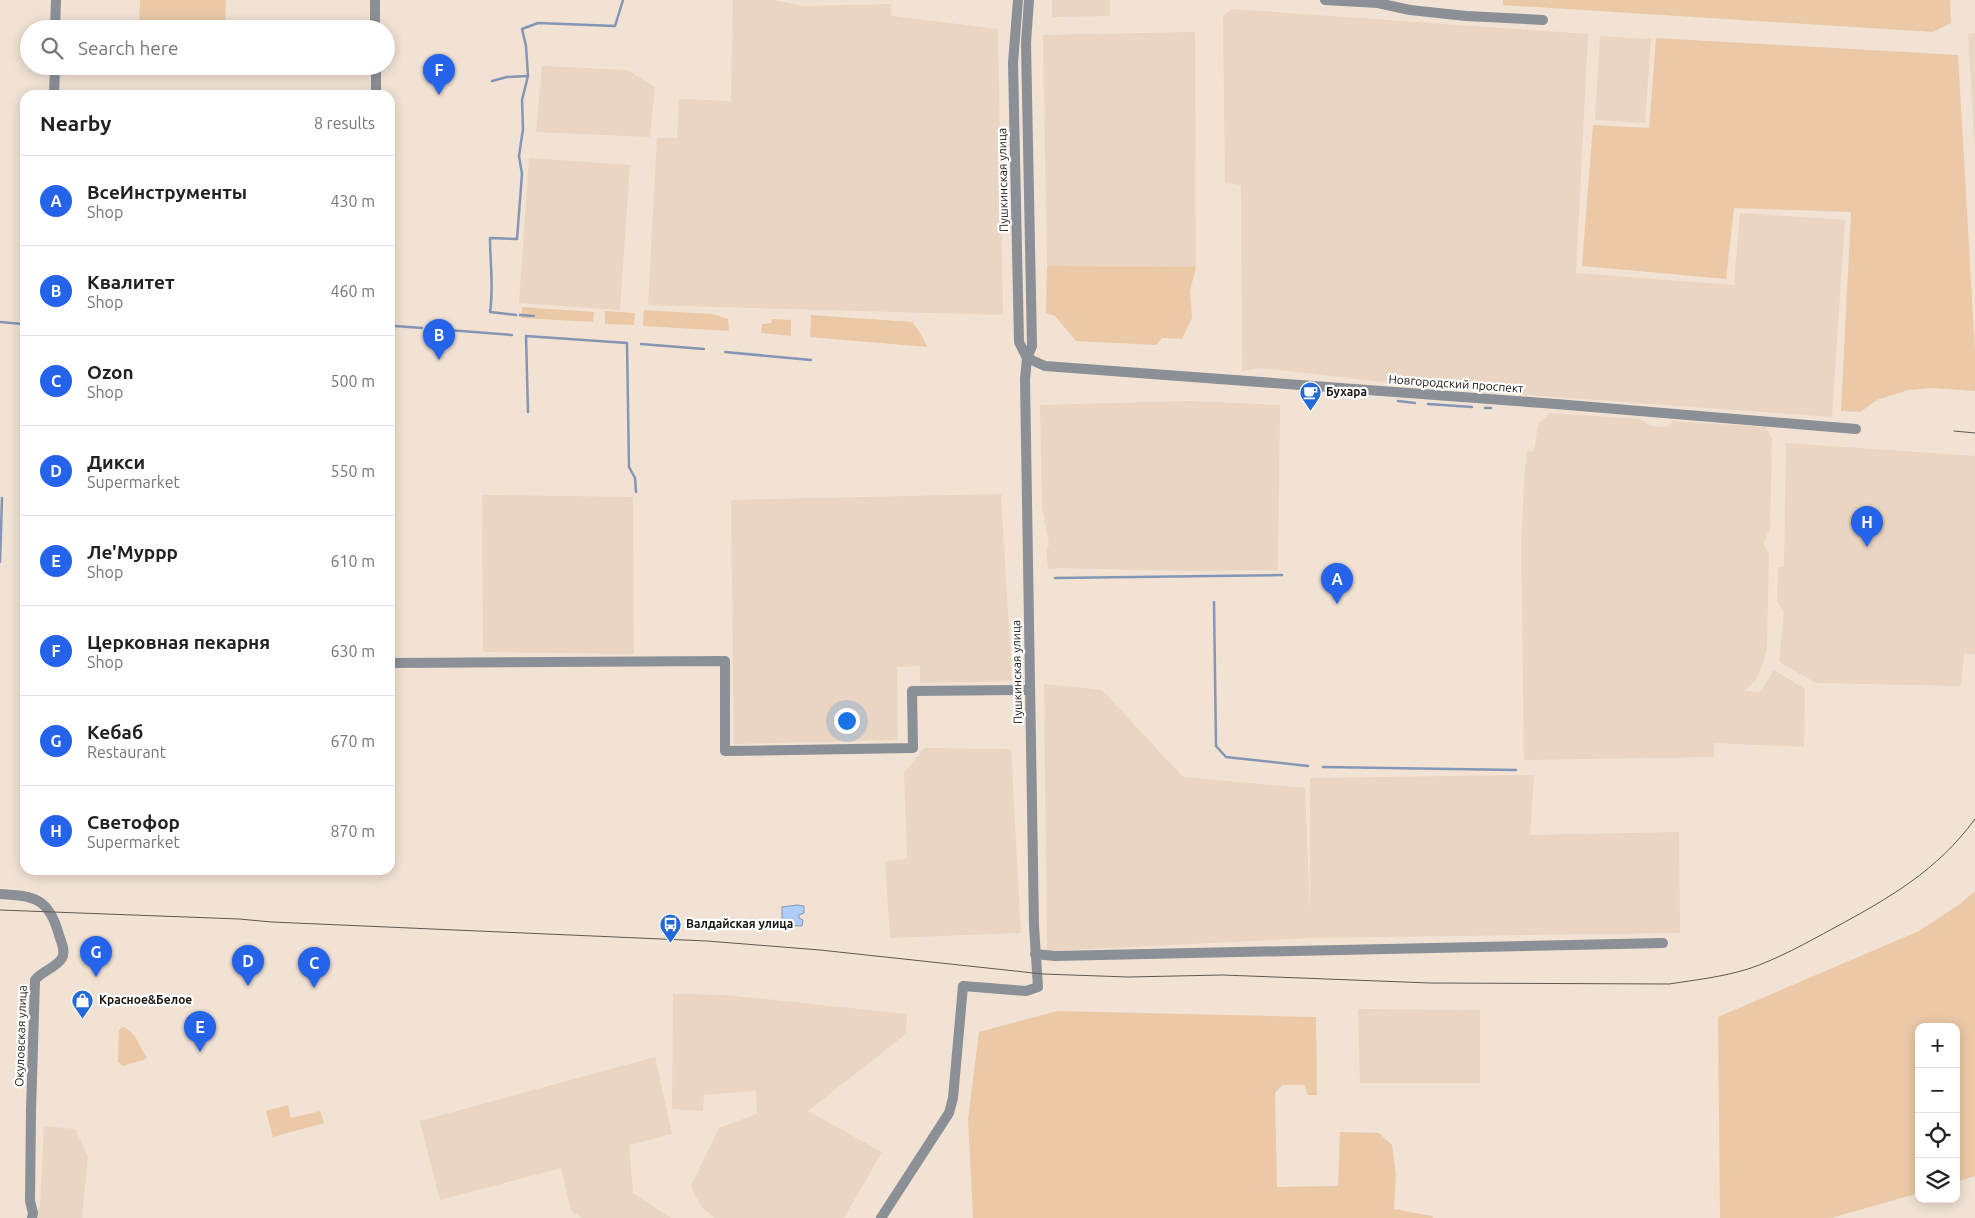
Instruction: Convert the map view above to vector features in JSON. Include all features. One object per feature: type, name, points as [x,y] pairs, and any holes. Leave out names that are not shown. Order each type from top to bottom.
[{"type":"street","points":[[55,20],[56,0]]},
{"type":"street","points":[[375,0],[376,20]]},
{"type":"street","name":"Пушкинская улица","points":[[1018,0],[1013,63],[1018,333],[1019,342],[1027,358]]},
{"type":"street","name":"Пушкинская улица","points":[[881,1218],[949,1112],[953,1098],[963,986],[1026,991],[1038,987],[1035,954],[1025,379],[1027,358],[1032,346],[1026,44],[1029,0]]},
{"type":"street","points":[[1325,0],[1378,3],[1410,10],[1466,16],[1543,20]]},
{"type":"street","points":[[54,90],[55,75]]},
{"type":"street","points":[[376,75],[376,90]]},
{"type":"street","name":"Новгородский проспект","points":[[1027,358],[1045,366],[1556,404],[1856,429]]},
{"type":"street","points":[[395,663],[725,661],[725,751],[914,748],[912,691],[1030,690]]},
{"type":"street","name":"Окуловская улица","points":[[0,894],[29,896],[48,908],[58,930],[63,950],[61,959],[35,980],[30,1111],[30,1202],[34,1213],[32,1218]]},
{"type":"street","points":[[1035,954],[1055,956],[1663,942]]},
{"type":"shaded area","points":[[140,0],[226,0],[225,20],[139,20]]},
{"type":"shaded area","points":[[733,0],[773,0],[804,6],[891,4],[892,16],[998,29],[1003,315],[648,305],[657,138],[677,138],[679,99],[731,101]]},
{"type":"shaded area","points":[[1052,0],[1110,0],[1110,16],[1052,17]]},
{"type":"shaded area","points":[[1503,0],[1950,0],[1951,23],[1933,32],[1503,5]]},
{"type":"shaded area","points":[[1231,9],[1588,34],[1576,273],[1734,285],[1740,213],[1845,220],[1832,417],[1446,389],[1261,368],[1242,371],[1241,185],[1225,183],[1223,16]]},
{"type":"shaded area","points":[[1195,32],[1196,267],[1047,266],[1043,35]]},
{"type":"shaded area","points":[[1975,33],[1975,151],[1968,34]]},
{"type":"shaded area","points":[[1600,36],[1651,39],[1645,123],[1595,120]]},
{"type":"shaded area","points":[[1656,38],[1958,55],[1975,349],[1975,391],[1933,388],[1908,390],[1877,400],[1860,412],[1841,411],[1851,212],[1734,208],[1726,279],[1582,266],[1593,125],[1649,128]]},
{"type":"shaded area","points":[[542,66],[627,70],[655,87],[650,137],[536,132]]},
{"type":"shaded area","points":[[529,158],[630,165],[620,310],[519,303]]},
{"type":"shaded area","points":[[1047,266],[1196,267],[1190,291],[1192,318],[1182,339],[1162,338],[1156,345],[1076,341],[1055,316],[1046,313]]},
{"type":"shaded area","points":[[522,307],[594,312],[593,322],[521,318]]},
{"type":"shaded area","points":[[644,310],[712,314],[728,319],[729,331],[643,326]]},
{"type":"shaded area","points":[[605,311],[635,313],[634,325],[605,324]]},
{"type":"shaded area","points":[[811,315],[912,322],[921,334],[927,347],[810,337]]},
{"type":"shaded area","points":[[772,319],[791,320],[791,336],[761,333],[762,324],[771,323]]},
{"type":"shaded area","points":[[1190,401],[1280,405],[1278,570],[1048,569],[1046,550],[1049,545],[1042,507],[1040,405]]},
{"type":"shaded area","points":[[1550,413],[1640,419],[1650,426],[1667,427],[1673,421],[1766,427],[1772,439],[1770,528],[1763,544],[1769,552],[1767,645],[1764,661],[1755,682],[1743,691],[1760,692],[1774,670],[1805,689],[1804,747],[1714,743],[1714,757],[1524,760],[1521,541],[1525,469],[1527,452],[1534,451],[1538,424]]},
{"type":"shaded area","points":[[1786,443],[1975,456],[1975,654],[1964,653],[1961,686],[1816,683],[1779,662],[1784,611],[1777,601],[1778,567],[1784,567]]},
{"type":"shaded area","points":[[1001,494],[1012,681],[920,683],[920,666],[897,667],[898,740],[734,744],[731,500]]},
{"type":"shaded area","points":[[482,495],[633,497],[634,654],[483,652]]},
{"type":"shaded area","points":[[1044,684],[1102,690],[1183,777],[1305,788],[1310,914],[1310,778],[1534,775],[1530,835],[1679,832],[1680,933],[1311,938],[1047,951]]},
{"type":"shaded area","points":[[924,748],[1011,749],[1021,933],[890,938],[885,861],[907,859],[904,773]]},
{"type":"shaded area","points":[[1975,891],[1975,1176],[1960,1181],[1960,1023],[1915,1023],[1915,1194],[1831,1218],[1720,1218],[1718,1017],[1919,931],[1960,904]]},
{"type":"shaded area","points":[[673,994],[725,995],[907,1014],[906,1034],[808,1111],[882,1152],[844,1218],[715,1218],[701,1207],[691,1186],[719,1128],[757,1114],[756,1091],[704,1095],[703,1111],[672,1109]]},
{"type":"shaded area","points":[[1358,1009],[1480,1010],[1480,1083],[1360,1083]]},
{"type":"shaded area","points":[[1057,1011],[1316,1017],[1317,1095],[1308,1095],[1304,1085],[1282,1085],[1275,1093],[1277,1187],[1338,1186],[1340,1132],[1379,1133],[1392,1145],[1396,1175],[1394,1209],[1432,1216],[1433,1218],[973,1218],[968,1119],[979,1032]]},
{"type":"shaded area","points":[[123,1027],[128,1029],[134,1036],[147,1057],[146,1059],[123,1066],[118,1062],[119,1030]]},
{"type":"shaded area","points":[[655,1057],[672,1134],[629,1145],[633,1193],[671,1218],[582,1218],[571,1211],[561,1168],[440,1200],[420,1121]]},
{"type":"shaded area","points":[[288,1105],[291,1118],[320,1111],[324,1123],[273,1137],[266,1111]]},
{"type":"shaded area","points":[[44,1126],[75,1129],[88,1156],[82,1218],[36,1218],[40,1205]]},
{"type":"water","points":[[804,906],[804,913],[799,915],[799,918],[803,920],[802,926],[782,925],[782,907]]},
{"type":"waterway","points":[[516,315],[490,312],[492,284],[490,238],[517,239],[522,174],[519,156],[523,129],[522,100],[528,76],[526,46],[522,29],[538,23],[615,26],[623,0]]},
{"type":"waterway","points":[[492,81],[507,77],[528,76]]},
{"type":"waterway","points":[[520,315],[534,316]]},
{"type":"waterway","points":[[0,322],[20,324]]},
{"type":"waterway","points":[[395,326],[422,328]]},
{"type":"waterway","points":[[435,329],[512,335]]},
{"type":"waterway","points":[[528,412],[526,336],[627,343],[629,467],[635,478],[636,492]]},
{"type":"waterway","points":[[641,344],[704,349]]},
{"type":"waterway","points":[[725,352],[811,360]]},
{"type":"waterway","points":[[1398,401],[1415,403]]},
{"type":"waterway","points":[[1428,404],[1472,407]]},
{"type":"waterway","points":[[1485,408],[1491,408]]},
{"type":"waterway","points":[[0,562],[2,498]]},
{"type":"waterway","points":[[1055,578],[1282,575]]},
{"type":"waterway","points":[[1214,602],[1216,746],[1226,757],[1308,766]]},
{"type":"waterway","points":[[1323,767],[1516,770]]},
{"type":"tram line","points":[[1954,431],[1975,433]]},
{"type":"tram line","points":[[0,910],[707,941],[820,950],[1043,974],[1128,977],[1223,975],[1430,983],[1669,984],[1748,969],[1781,956],[1834,928],[1874,906],[1911,882],[1945,854],[1975,819]]},
{"type":"place","name":"Церковная пекарня","points":[[439,95]]},
{"type":"place","name":"Квалитет","points":[[439,360]]},
{"type":"place","name":"Бухара","points":[[1310,411]]},
{"type":"place","name":"Светофор","points":[[1867,547]]},
{"type":"place","name":"ВсеИнструменты","points":[[1337,604]]},
{"type":"place","name":"Валдайская улица","points":[[670,943]]},
{"type":"place","name":"Кебаб","points":[[96,977]]},
{"type":"place","name":"Дикси","points":[[248,986]]},
{"type":"place","name":"Ozon","points":[[314,988]]},
{"type":"place","name":"Красное&Белое","points":[[83,1019]]},
{"type":"place","name":"Ле'Муррр","points":[[200,1052]]}]
